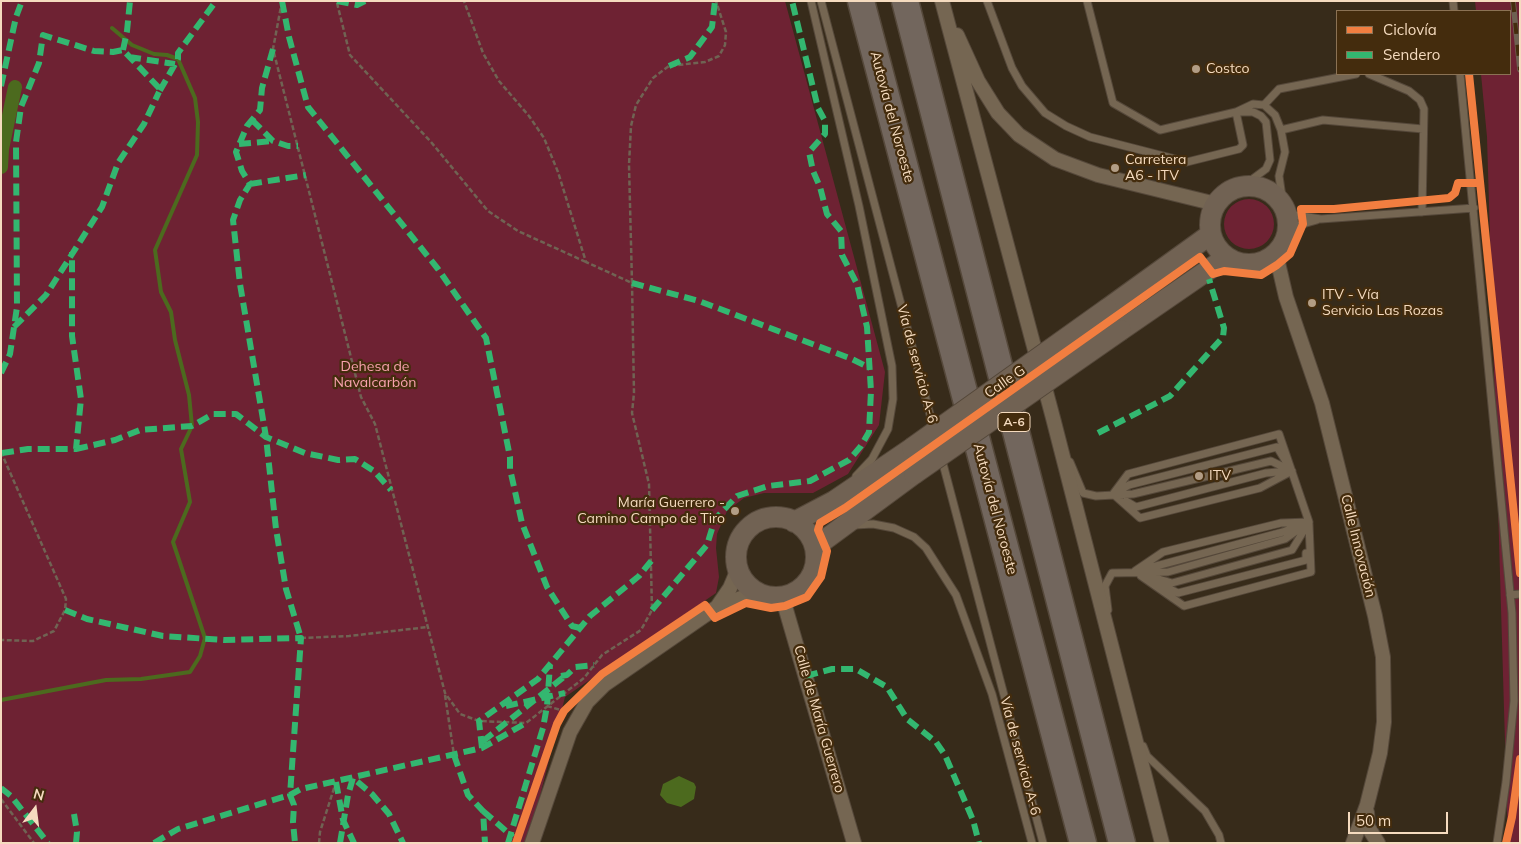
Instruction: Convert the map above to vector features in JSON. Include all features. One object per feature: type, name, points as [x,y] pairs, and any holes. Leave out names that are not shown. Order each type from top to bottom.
[{"type":"highway","name":"Autovía del Noroeste","points":[[861,1],[1083,843]]},
{"type":"highway","name":"A-6","points":[[905,1],[1122,843]]},
{"type":"highway","points":[[952,348],[952,373],[1075,843]]},
{"type":"street","points":[[942,1],[1053,418],[1162,843]]},
{"type":"street","points":[[946,16],[963,45],[983,89],[998,114],[1019,135],[1055,159],[1098,175],[1216,204]]},
{"type":"street","points":[[1243,186],[1255,186],[1266,189],[1276,195],[1286,215],[1287,238],[1276,254],[1267,260],[1246,264],[1227,257],[1217,247],[1211,234],[1211,214],[1216,204],[1223,195],[1243,186]]},
{"type":"street","name":"Calle G","points":[[794,522],[834,501],[900,456],[1211,234]]},
{"type":"street","name":"Calle Innovación","points":[[1276,254],[1286,297],[1322,403],[1376,616],[1383,657],[1384,722],[1380,753],[1367,805],[1353,843]]},
{"type":"street","name":"Calle G","points":[[815,547],[837,528],[1227,257]]},
{"type":"street","points":[[770,518],[782,518],[794,522],[807,532],[815,547],[815,562],[808,580],[801,588],[782,596],[772,597],[757,592],[742,579],[738,569],[737,548],[748,529],[758,522],[770,518]]},
{"type":"street","points":[[717,607],[730,588],[738,569]]},
{"type":"street","points":[[532,843],[570,732],[587,702],[604,685],[717,607],[757,592]]},
{"type":"street","name":"Calle de María Guerrero","points":[[782,596],[854,843]]},
{"type":"street","points":[[1367,805],[1368,828],[1378,843]]},
{"type":"lane","points":[[811,1],[859,206],[892,374],[893,399],[888,429],[872,459],[834,501]]},
{"type":"lane","name":"Vía de servicio A-6","points":[[821,1],[1043,843]]},
{"type":"lane","points":[[987,1],[1012,68],[1022,86],[1045,113],[1066,126],[1090,137],[1187,162],[1239,149],[1243,145],[1236,112]]},
{"type":"lane","points":[[1087,1],[1113,103],[1160,130],[1236,112],[1253,104],[1264,105],[1274,114],[1281,130],[1285,152],[1279,176],[1286,215]]},
{"type":"lane","points":[[1264,105],[1279,89],[1351,75]]},
{"type":"lane","points":[[1371,75],[1409,91],[1420,100],[1424,109],[1422,212]]},
{"type":"lane","points":[[1460,75],[1510,595],[1514,701],[1506,782],[1497,843]]},
{"type":"lane","points":[[1236,112],[1253,112],[1261,116],[1266,122],[1270,160],[1266,168],[1243,186]]},
{"type":"lane","points":[[1281,130],[1323,120],[1423,129]]},
{"type":"lane","points":[[1286,215],[1322,219],[1474,208]]},
{"type":"lane","points":[[1286,215],[1322,219]]},
{"type":"lane","points":[[1053,418],[1083,493],[1096,496],[1133,494],[1272,461],[1292,471]]},
{"type":"lane","points":[[1113,494],[1128,474],[1279,434],[1309,522],[1311,572],[1184,606],[1135,572]]},
{"type":"lane","points":[[1113,494],[1129,485],[1276,447],[1292,471]]},
{"type":"lane","points":[[1113,494],[1136,507],[1266,473],[1292,471]]},
{"type":"lane","points":[[1113,494],[1140,518],[1260,488],[1292,471]]},
{"type":"lane","points":[[1135,572],[1172,583],[1292,550],[1309,522]]},
{"type":"lane","points":[[1135,572],[1163,552],[1281,523],[1309,522]]},
{"type":"lane","points":[[1135,572],[1178,593],[1306,560],[1309,522]]},
{"type":"lane","points":[[1221,843],[1220,835],[1206,811],[1147,756],[1116,667],[1105,586],[1112,573],[1135,572],[1283,532],[1309,522]]},
{"type":"lane","points":[[837,528],[873,524],[894,528],[914,537],[926,548],[956,595],[992,694],[1032,843]]},
{"type":"lane","points":[[1510,595],[1520,594]]},
{"type":"path","points":[[282,1],[273,49],[360,397],[375,424],[445,693],[454,755]]},
{"type":"path","points":[[464,1],[483,54],[495,74],[544,138],[558,172],[586,262]]},
{"type":"path","points":[[445,693],[460,714],[479,721],[526,723],[584,678],[602,655],[641,630],[652,610],[649,484],[632,413],[634,393],[629,166],[631,126],[636,105],[653,78],[669,66],[705,62],[719,56],[726,44],[726,32],[716,1]]},
{"type":"path","points":[[337,3],[350,55],[431,142],[488,211],[518,231],[632,283]]},
{"type":"path","points":[[1,452],[66,599],[65,610],[54,631],[33,640],[1,640]]},
{"type":"path","points":[[301,638],[349,636],[428,627]]},
{"type":"path","points":[[547,706],[562,714],[571,705]]},
{"type":"path","points":[[319,843],[320,832],[336,782]]},
{"type":"path","points":[[1,799],[34,843]]},
{"type":"green space","name":"Dehesa de Navalcarbón","points":[[1,1],[785,1],[885,372],[879,425],[848,474],[813,493],[764,493],[744,498],[727,511],[717,534],[716,548],[719,577],[716,593],[565,697],[528,843],[1,843]]},
{"type":"green space","points":[[1475,1],[1520,1],[1520,843],[1508,843],[1487,137],[1481,75],[1511,75],[1511,10],[1476,10]]},
{"type":"green space","points":[[1249,199],[1263,203],[1270,210],[1274,224],[1270,238],[1263,245],[1249,249],[1235,245],[1228,238],[1224,224],[1228,210],[1235,203]]},
{"type":"shaded area","points":[[679,776],[694,783],[696,787],[694,799],[681,807],[667,803],[660,795],[663,784]]},
{"type":"waterway","points":[[1,700],[106,680],[141,679],[190,672],[200,656],[205,638],[173,542],[190,502],[181,449],[192,426],[189,395],[175,340],[171,312],[161,292],[155,250],[197,155],[198,122],[195,98],[178,59],[167,55],[154,54],[132,45],[112,28]]},
{"type":"waterway","points":[[1,167],[2,149],[15,87]]},
{"type":"railway","points":[[1513,1],[1520,70]]},
{"type":"marked path","points":[[1,86],[16,17],[22,1]]},
{"type":"marked path","points":[[123,50],[130,1]]},
{"type":"marked path","points":[[1,373],[10,354],[17,307],[16,142],[21,107],[39,63],[43,35],[94,51],[113,52],[123,50],[160,89],[159,92],[178,59],[178,53],[216,1]]},
{"type":"marked path","points":[[282,1],[289,37],[308,107],[438,269],[486,338],[522,523],[547,587],[572,626],[580,628]]},
{"type":"marked path","points":[[337,1],[357,5],[365,1]]},
{"type":"marked path","points":[[669,66],[690,57],[712,27],[715,1]]},
{"type":"marked path","points":[[652,610],[707,545],[715,519],[737,496],[768,486],[810,481],[849,460],[861,446],[869,432],[871,391],[867,327],[857,284],[842,255],[841,231],[827,214],[820,187],[813,171],[809,152],[825,134],[825,121],[818,108],[792,1]]},
{"type":"marked path","points":[[273,49],[262,88],[260,110],[247,126],[236,152],[242,171],[250,184],[240,200],[233,220],[240,284],[266,437],[276,529],[286,589],[301,638]]},
{"type":"marked path","points":[[129,57],[175,64]]},
{"type":"marked path","points":[[14,327],[46,295],[102,207],[118,163],[144,124],[159,92]]},
{"type":"marked path","points":[[252,120],[273,141],[288,146],[298,146]]},
{"type":"marked path","points":[[239,144],[273,141]]},
{"type":"marked path","points":[[250,184],[306,175]]},
{"type":"marked path","points":[[2,453],[28,449],[76,449],[81,399],[72,336],[72,252]]},
{"type":"marked path","points":[[1098,433],[1170,396],[1223,337],[1224,328],[1209,279]]},
{"type":"marked path","points":[[632,283],[699,301],[852,359],[870,368]]},
{"type":"marked path","points":[[76,449],[115,440],[140,430],[192,426],[213,414],[236,414],[266,437],[305,453],[338,460],[355,459],[374,471],[391,490]]},
{"type":"marked path","points":[[482,748],[479,721],[538,679],[590,616],[639,576],[652,560]]},
{"type":"marked path","points":[[65,610],[87,619],[163,636],[224,640],[301,638],[290,795],[294,805],[295,843]]},
{"type":"marked path","points":[[508,843],[543,728],[547,706],[550,665]]},
{"type":"marked path","points":[[561,676],[567,675],[575,667],[594,665]]},
{"type":"marked path","points":[[806,676],[832,669],[856,669],[887,687],[907,719],[936,742],[945,755],[973,820],[979,843]]},
{"type":"marked path","points":[[483,741],[565,676]]},
{"type":"marked path","points":[[506,706],[565,693]]},
{"type":"marked path","points":[[154,843],[178,829],[290,795],[301,789],[482,748],[526,723]]},
{"type":"marked path","points":[[454,755],[468,795],[483,811],[485,843]]},
{"type":"marked path","points":[[340,843],[348,795],[353,778],[372,794],[389,814],[403,843]]},
{"type":"marked path","points":[[336,782],[343,820],[354,843]]},
{"type":"marked path","points":[[1,788],[11,796],[48,843]]},
{"type":"marked path","points":[[483,811],[513,837]]},
{"type":"marked path","points":[[74,814],[77,832],[76,843]]},
{"type":"cycle path","points":[[1469,75],[1520,573]]},
{"type":"cycle path","points":[[516,843],[557,724],[564,711],[602,674],[705,605],[715,618],[746,603],[771,608],[785,606],[807,597],[821,577],[827,551],[818,530],[820,523],[845,508],[1200,257],[1213,274],[1224,271],[1261,275],[1290,254],[1303,224],[1301,209],[1334,209],[1449,198],[1455,193],[1458,183],[1479,183]]},
{"type":"cycle path","points":[[1506,843],[1512,817],[1520,759]]},
{"type":"place","name":"Costco","points":[[1196,69]]},
{"type":"place","name":"Carretera A6 - ITV","points":[[1115,168]]},
{"type":"place","name":"ITV - Vía Servicio Las Rozas","points":[[1312,303]]},
{"type":"place","name":"ITV","points":[[1199,476]]},
{"type":"place","name":"María Guerrero - Camino Campo de Tiro","points":[[735,511]]}]
